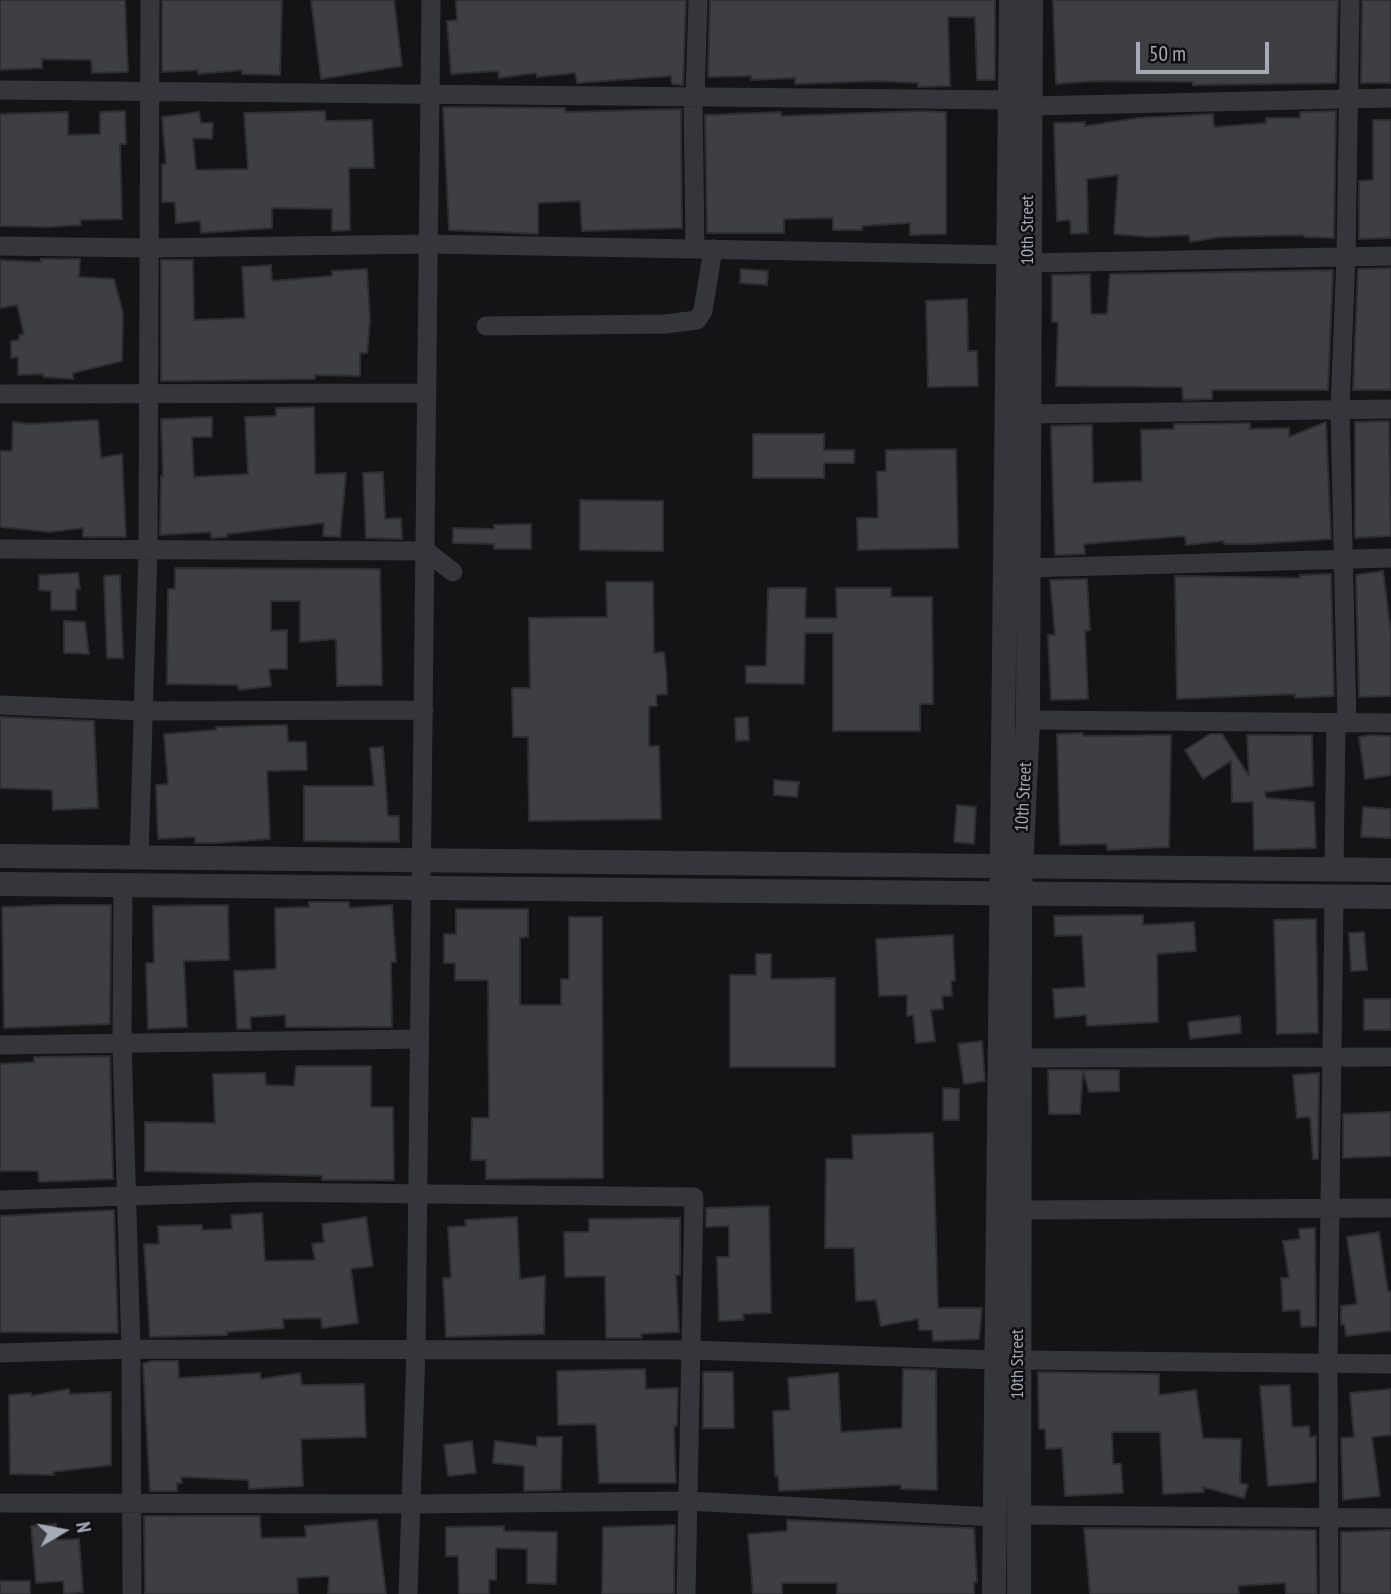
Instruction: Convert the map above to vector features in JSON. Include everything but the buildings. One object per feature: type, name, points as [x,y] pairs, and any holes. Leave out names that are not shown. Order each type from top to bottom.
[{"type":"street","points":[[139,858],[149,550],[150,0]]},
{"type":"street","points":[[408,1594],[416,1350],[431,0]]},
{"type":"street","points":[[486,327],[665,324],[697,320],[702,311],[704,249],[694,98],[698,0]]},
{"type":"street","name":"10th Street","points":[[1011,0],[1020,103],[1010,894],[1007,1516],[1018,1594]]},
{"type":"street","name":"10th Street","points":[[1020,103],[1031,0]]},
{"type":"street","points":[[1334,869],[1342,723],[1340,409],[1346,256],[1350,0]]},
{"type":"street","points":[[0,90],[1020,103],[1391,98]]},
{"type":"street","points":[[0,246],[149,248],[428,244],[1019,259],[1391,256]]},
{"type":"street","name":"10th Street","points":[[1011,867],[1028,720],[1028,414],[1019,259]]},
{"type":"street","points":[[0,394],[427,393]]},
{"type":"street","points":[[1028,414],[1391,409]]},
{"type":"street","points":[[0,549],[426,551],[453,572]]},
{"type":"street","points":[[1026,568],[1391,558]]},
{"type":"street","points":[[0,705],[144,710],[424,710]]},
{"type":"street","points":[[1028,720],[1391,723]]},
{"type":"street","points":[[0,856],[1391,870]]},
{"type":"street","points":[[0,884],[1391,897]]},
{"type":"street","points":[[123,886],[122,1043],[131,1349],[132,1594]]},
{"type":"street","name":"10th Street","points":[[1007,1360],[1020,1210],[1021,1058],[1010,894]]},
{"type":"street","points":[[1329,1594],[1331,1518],[1328,1364],[1334,897]]},
{"type":"street","points":[[0,1045],[420,1039]]},
{"type":"street","points":[[1021,1058],[1391,1057]]},
{"type":"street","points":[[0,1200],[418,1192],[694,1197],[689,1350],[687,1594]]},
{"type":"street","points":[[1020,1210],[1391,1208]]},
{"type":"street","points":[[0,1353],[131,1349],[689,1350],[1007,1360],[1391,1364]]},
{"type":"street","points":[[0,1503],[412,1504],[687,1501],[1007,1516],[1391,1518]]},
{"type":"street","name":"10th Street","points":[[994,1594],[1007,1516]]}]
